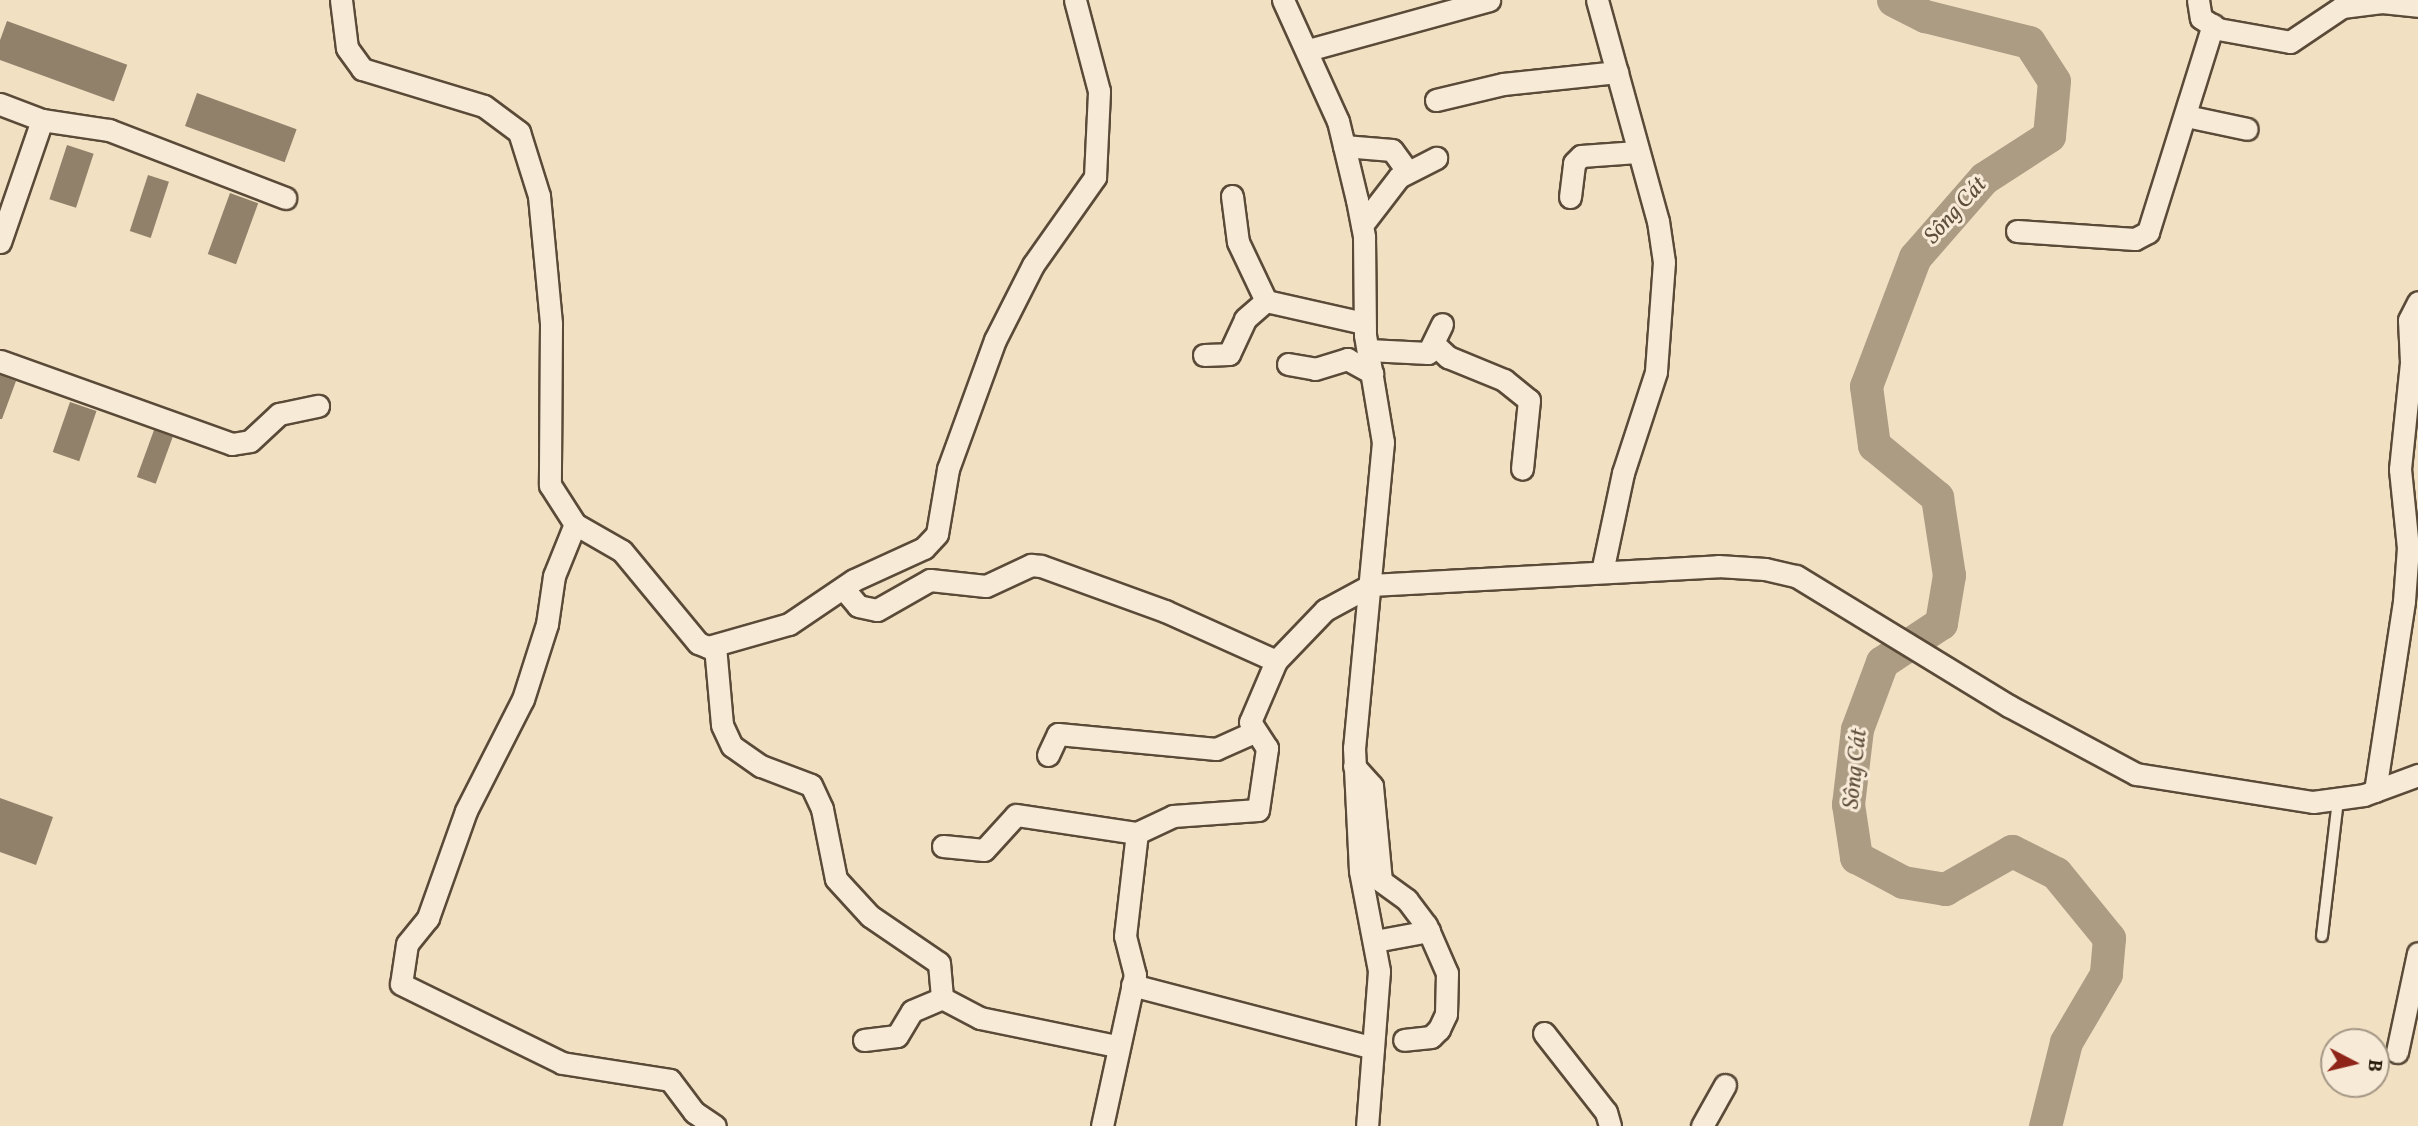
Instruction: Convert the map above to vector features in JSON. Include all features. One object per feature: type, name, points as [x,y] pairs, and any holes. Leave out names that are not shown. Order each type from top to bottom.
[{"type":"street","points":[[341,0],[347,48],[362,69],[484,106],[519,132],[539,196],[551,324],[548,478],[575,524],[622,551],[698,643],[715,646],[789,624],[843,588],[924,548],[937,534],[948,469],[995,340],[1033,265],[1094,184],[1099,91],[1075,0]]},
{"type":"street","points":[[1283,0],[1308,50],[1345,146],[1362,225],[1364,323],[1383,442],[1354,766],[1360,871],[1379,971],[1367,1126]]},
{"type":"street","points":[[1308,50],[1489,0]]},
{"type":"street","points":[[1597,0],[1663,250],[1656,372],[1623,473],[1602,572]]},
{"type":"street","points":[[2198,0],[2202,18],[2213,25],[2290,42],[2342,7],[2382,2],[2418,6]]},
{"type":"street","points":[[2017,231],[2142,237],[2152,227],[2213,25]]},
{"type":"street","points":[[1436,100],[1503,84],[1617,72]]},
{"type":"street","points":[[0,104],[42,120],[109,130],[285,198]]},
{"type":"street","points":[[2186,116],[2248,129]]},
{"type":"street","points":[[0,242],[42,120]]},
{"type":"street","points":[[1345,146],[1392,150],[1407,171]]},
{"type":"street","points":[[1570,197],[1574,163],[1581,156],[1637,152]]},
{"type":"street","points":[[1362,225],[1407,171],[1436,158]]},
{"type":"street","points":[[1232,196],[1238,242],[1266,301]]},
{"type":"street","points":[[1266,301],[1364,323]]},
{"type":"street","points":[[1204,355],[1229,354],[1244,319],[1266,301]]},
{"type":"street","points":[[2375,791],[2404,601],[2408,548],[2400,469],[2411,362],[2409,320],[2418,302]]},
{"type":"street","points":[[1368,350],[1419,355],[1435,345],[1442,324]]},
{"type":"street","points":[[1435,345],[1448,357],[1504,380],[1529,400],[1522,469]]},
{"type":"street","points":[[1288,363],[1315,369],[1347,359],[1371,373]]},
{"type":"street","points":[[0,361],[232,444],[250,441],[279,414],[318,406]]},
{"type":"street","points":[[575,524],[554,576],[547,624],[523,699],[466,811],[428,918],[407,944],[401,984],[562,1063],[670,1080],[694,1112],[715,1126]]},
{"type":"street","points":[[843,588],[858,606],[877,610],[930,580],[986,586],[1031,565],[1041,566],[1165,611],[1276,662]]},
{"type":"street","points":[[943,846],[984,850],[1016,815],[1136,833],[1173,816],[1258,810],[1267,748],[1254,732],[1252,715],[1276,662],[1325,610],[1371,585],[1602,572],[1765,569],[1796,576],[2009,706],[2136,774],[2290,800],[2338,800],[2375,791],[2418,775]]},
{"type":"street","points":[[715,646],[722,725],[732,746],[761,766],[811,785],[822,809],[836,879],[870,916],[939,963],[942,999]]},
{"type":"street","points":[[1048,755],[1058,734],[1216,749],[1254,732]]},
{"type":"street","points":[[1354,766],[1372,786],[1381,881],[1412,905],[1429,931],[1447,973],[1446,1014],[1431,1037],[1404,1040]]},
{"type":"street","points":[[1102,1126],[1116,1046],[1136,963],[1125,936],[1136,833]]},
{"type":"street","points":[[1375,941],[1429,931]]},
{"type":"street","points":[[2396,1052],[2418,953]]},
{"type":"street","points":[[1132,985],[1373,1048]]},
{"type":"street","points":[[864,1040],[897,1036],[912,1011],[942,999],[980,1018],[1116,1046]]},
{"type":"street","points":[[1544,1033],[1606,1112],[1610,1126]]},
{"type":"street","points":[[1702,1126],[1725,1085]]},
{"type":"lane","points":[[2322,936],[2338,800]]},
{"type":"building","points":[[7,21],[127,65],[114,101],[0,60],[0,40]]},
{"type":"building","points":[[197,93],[297,129],[285,162],[185,126]]},
{"type":"building","points":[[67,145],[94,154],[76,208],[49,199]]},
{"type":"building","points":[[148,175],[169,182],[151,238],[130,231]]},
{"type":"building","points":[[230,193],[258,203],[236,264],[208,254]]},
{"type":"building","points":[[0,375],[16,381],[2,419],[0,419]]},
{"type":"building","points":[[70,402],[96,411],[79,461],[53,452]]},
{"type":"building","points":[[154,430],[173,437],[156,484],[137,477]]},
{"type":"building","points":[[0,798],[53,817],[36,865],[0,852]]},
{"type":"waterway","name":"Sông Cát","points":[[1893,0],[1925,16],[2029,42],[2054,81],[2049,136],[1984,178],[1915,257],[1866,386],[1874,445],[1937,497],[1949,575],[1941,623],[1882,662],[1857,729],[1848,804],[1856,857],[1903,882],[1945,889],[2012,851],[2056,873],[2109,938],[2106,974],[2066,1042],[2045,1126]]}]
